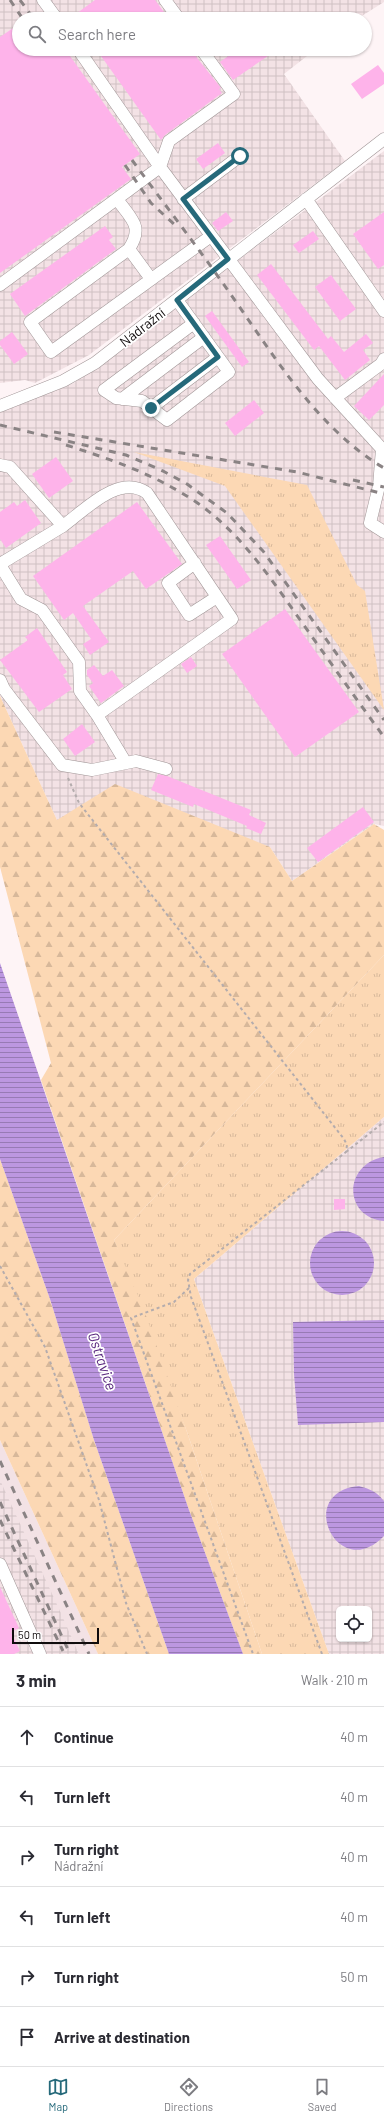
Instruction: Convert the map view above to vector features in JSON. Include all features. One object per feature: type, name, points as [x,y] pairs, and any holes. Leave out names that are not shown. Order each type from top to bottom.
[{"type":"street","points":[[43,0],[52,12]]},
{"type":"street","points":[[165,0],[174,12]]},
{"type":"street","points":[[83,56],[183,199],[318,379],[382,449],[379,486],[370,523],[384,532]]},
{"type":"street","points":[[0,285],[160,167],[169,141],[234,94],[206,56]]},
{"type":"street","name":"Nádražní","points":[[0,406],[63,380],[95,363],[384,139]]},
{"type":"street","points":[[183,199],[240,156]]},
{"type":"street","points":[[306,199],[379,294],[384,311]]},
{"type":"street","points":[[117,200],[136,226],[136,237],[129,249],[30,322],[51,352],[211,236]]},
{"type":"street","points":[[129,249],[151,279]]},
{"type":"street","points":[[177,300],[229,372],[167,420],[142,401],[116,398],[104,390],[194,324]]},
{"type":"street","points":[[122,399],[204,336]]},
{"type":"street","points":[[151,408],[218,357]]},
{"type":"street","points":[[336,398],[381,364],[384,358]]},
{"type":"street","points":[[0,465],[10,467],[63,526]]},
{"type":"street","points":[[96,715],[232,619],[147,492],[139,487],[125,486],[110,492],[63,526],[0,565],[21,599],[42,610],[79,662],[80,691],[126,763]]},
{"type":"street","points":[[195,563],[168,583],[190,614],[217,597]]},
{"type":"street","points":[[0,680],[4,689],[62,765],[92,770],[136,761],[166,769]]},
{"type":"street","points":[[0,1564],[36,1653]]},
{"type":"path","points":[[62,765],[79,803],[344,1139],[347,1145],[346,1152]]},
{"type":"path","points":[[322,1654],[189,1288],[188,1280],[190,1274],[384,1122]]},
{"type":"path","points":[[0,1266],[46,1347],[99,1500],[126,1603],[147,1654]]},
{"type":"path","points":[[189,1288],[174,1302],[131,1318],[253,1654]]},
{"type":"shaded area","points":[[0,0],[384,0],[384,2],[368,12],[12,12],[12,56],[307,56],[284,74],[345,161],[89,355],[35,383],[25,380],[0,383]]},
{"type":"shaded area","points":[[384,151],[384,826],[374,824],[292,881],[270,847],[57,820],[0,696],[0,410],[74,383]]},
{"type":"shaded area","points":[[384,1117],[384,1654],[329,1654],[194,1279]]},
{"type":"shaded area","points":[[0,1440],[98,1654],[79,1654],[0,1482]]},
{"type":"shaded area","points":[[0,1480],[59,1609],[79,1654],[0,1654]]},
{"type":"green space","points":[[134,452],[307,485],[357,585],[365,591],[384,710],[225,486]]},
{"type":"green space","points":[[0,696],[57,820],[115,784],[270,847],[292,881],[374,824],[384,830],[384,955],[114,1240],[144,1310],[262,1654],[243,1654],[189,1510],[41,1080],[51,1063],[0,867]]},
{"type":"green space","points":[[384,955],[384,1117],[194,1279],[329,1654],[262,1654],[187,1432],[114,1240]]},
{"type":"green space","points":[[0,1159],[50,1299],[94,1440],[169,1654],[98,1654],[0,1440]]},
{"type":"water","name":"Ostravice","points":[[0,963],[189,1510],[243,1654],[169,1654],[94,1440],[50,1299],[0,1159]]},
{"type":"water","points":[[384,1157],[384,1221],[371,1217],[361,1210],[355,1201],[353,1190],[355,1179],[361,1169],[371,1162]]},
{"type":"water","points":[[342,1231],[360,1237],[368,1245],[374,1263],[368,1281],[360,1289],[342,1295],[324,1289],[316,1281],[310,1263],[316,1245],[324,1237]]},
{"type":"water","points":[[384,1320],[384,1422],[298,1425],[294,1374],[293,1322]]},
{"type":"water","points":[[359,1486],[373,1491],[384,1501],[384,1536],[367,1548],[352,1549],[339,1543],[330,1531],[326,1517],[329,1503],[340,1492]]},
{"type":"building","points":[[95,0],[155,0],[164,12],[79,12]]},
{"type":"building","points":[[12,29],[12,56],[70,56],[140,154],[122,167],[131,179],[0,273],[0,37]]},
{"type":"building","points":[[101,56],[196,56],[221,88],[219,89],[222,93],[165,135],[161,140]]},
{"type":"building","points":[[228,56],[268,56],[233,80],[220,62]]},
{"type":"building","points":[[378,65],[384,73],[384,84],[362,99],[351,84]]},
{"type":"building","points":[[218,143],[225,153],[203,169],[196,159]]},
{"type":"building","points":[[226,212],[233,221],[218,231],[212,223]]},
{"type":"building","points":[[384,212],[384,265],[378,269],[353,234]]},
{"type":"building","points":[[105,226],[113,237],[109,240],[116,249],[25,316],[10,294]]},
{"type":"building","points":[[313,231],[319,239],[299,253],[293,245]]},
{"type":"building","points":[[271,264],[328,339],[331,336],[344,352],[366,334],[373,343],[363,350],[370,360],[345,380],[319,346],[314,350],[257,275]]},
{"type":"building","points":[[331,275],[356,309],[340,321],[315,287]]},
{"type":"building","points":[[212,311],[249,362],[242,367],[205,316]]},
{"type":"building","points":[[12,332],[28,354],[14,364],[0,345],[0,341]]},
{"type":"building","points":[[384,374],[384,405],[369,420],[354,406]]},
{"type":"building","points":[[254,400],[264,413],[235,436],[225,423]]},
{"type":"building","points":[[56,457],[73,481],[49,498],[32,474]]},
{"type":"building","points":[[25,500],[41,523],[6,548],[0,539],[0,512],[14,502],[17,506]]},
{"type":"building","points":[[137,502],[182,564],[146,589],[133,571],[83,606],[109,642],[90,655],[83,644],[91,639],[73,613],[64,620],[33,576]]},
{"type":"building","points":[[220,536],[251,580],[237,589],[206,545]]},
{"type":"building","points":[[285,609],[359,712],[295,757],[222,654]]},
{"type":"building","points":[[37,628],[67,672],[63,675],[72,689],[39,712],[0,660],[28,640],[25,637]]},
{"type":"building","points":[[191,657],[197,666],[187,673],[181,664]]},
{"type":"building","points":[[94,665],[103,676],[112,670],[124,686],[101,703],[89,686],[93,683],[87,675],[87,670]]},
{"type":"building","points":[[82,724],[95,742],[75,756],[63,739]]},
{"type":"building","points":[[158,774],[167,776],[251,810],[249,815],[266,823],[261,834],[246,828],[247,826],[194,804],[193,807],[151,790]]},
{"type":"building","points":[[363,807],[374,822],[318,862],[307,848]]},
{"type":"building","points":[[334,1199],[345,1199],[345,1209],[334,1210]]},
{"type":"building","points":[[0,1587],[19,1628],[11,1632],[20,1651],[14,1654],[0,1654]]},
{"type":"railway","points":[[10,0],[18,12]]},
{"type":"railway","points":[[20,0],[29,12]]},
{"type":"railway","points":[[132,160],[211,267],[294,384],[335,430],[359,451],[384,468]]},
{"type":"railway","points":[[125,165],[151,203],[176,226]]},
{"type":"railway","points":[[0,425],[126,455],[163,471],[187,484],[227,513],[263,551],[384,720]]},
{"type":"railway","points":[[54,432],[297,472],[384,494]]},
{"type":"railway","points":[[66,445],[117,462],[165,483],[196,502],[212,514],[255,558],[384,737]]},
{"type":"railway","points":[[353,480],[384,487]]},
{"type":"railway","points":[[0,1461],[89,1654]]},
{"type":"railway","points":[[0,1502],[70,1654]]},
{"type":"railway","points":[[0,1520],[63,1651]]},
{"type":"route","points":[[151,408],[218,357],[177,300],[228,259],[183,199],[240,156]]}]
